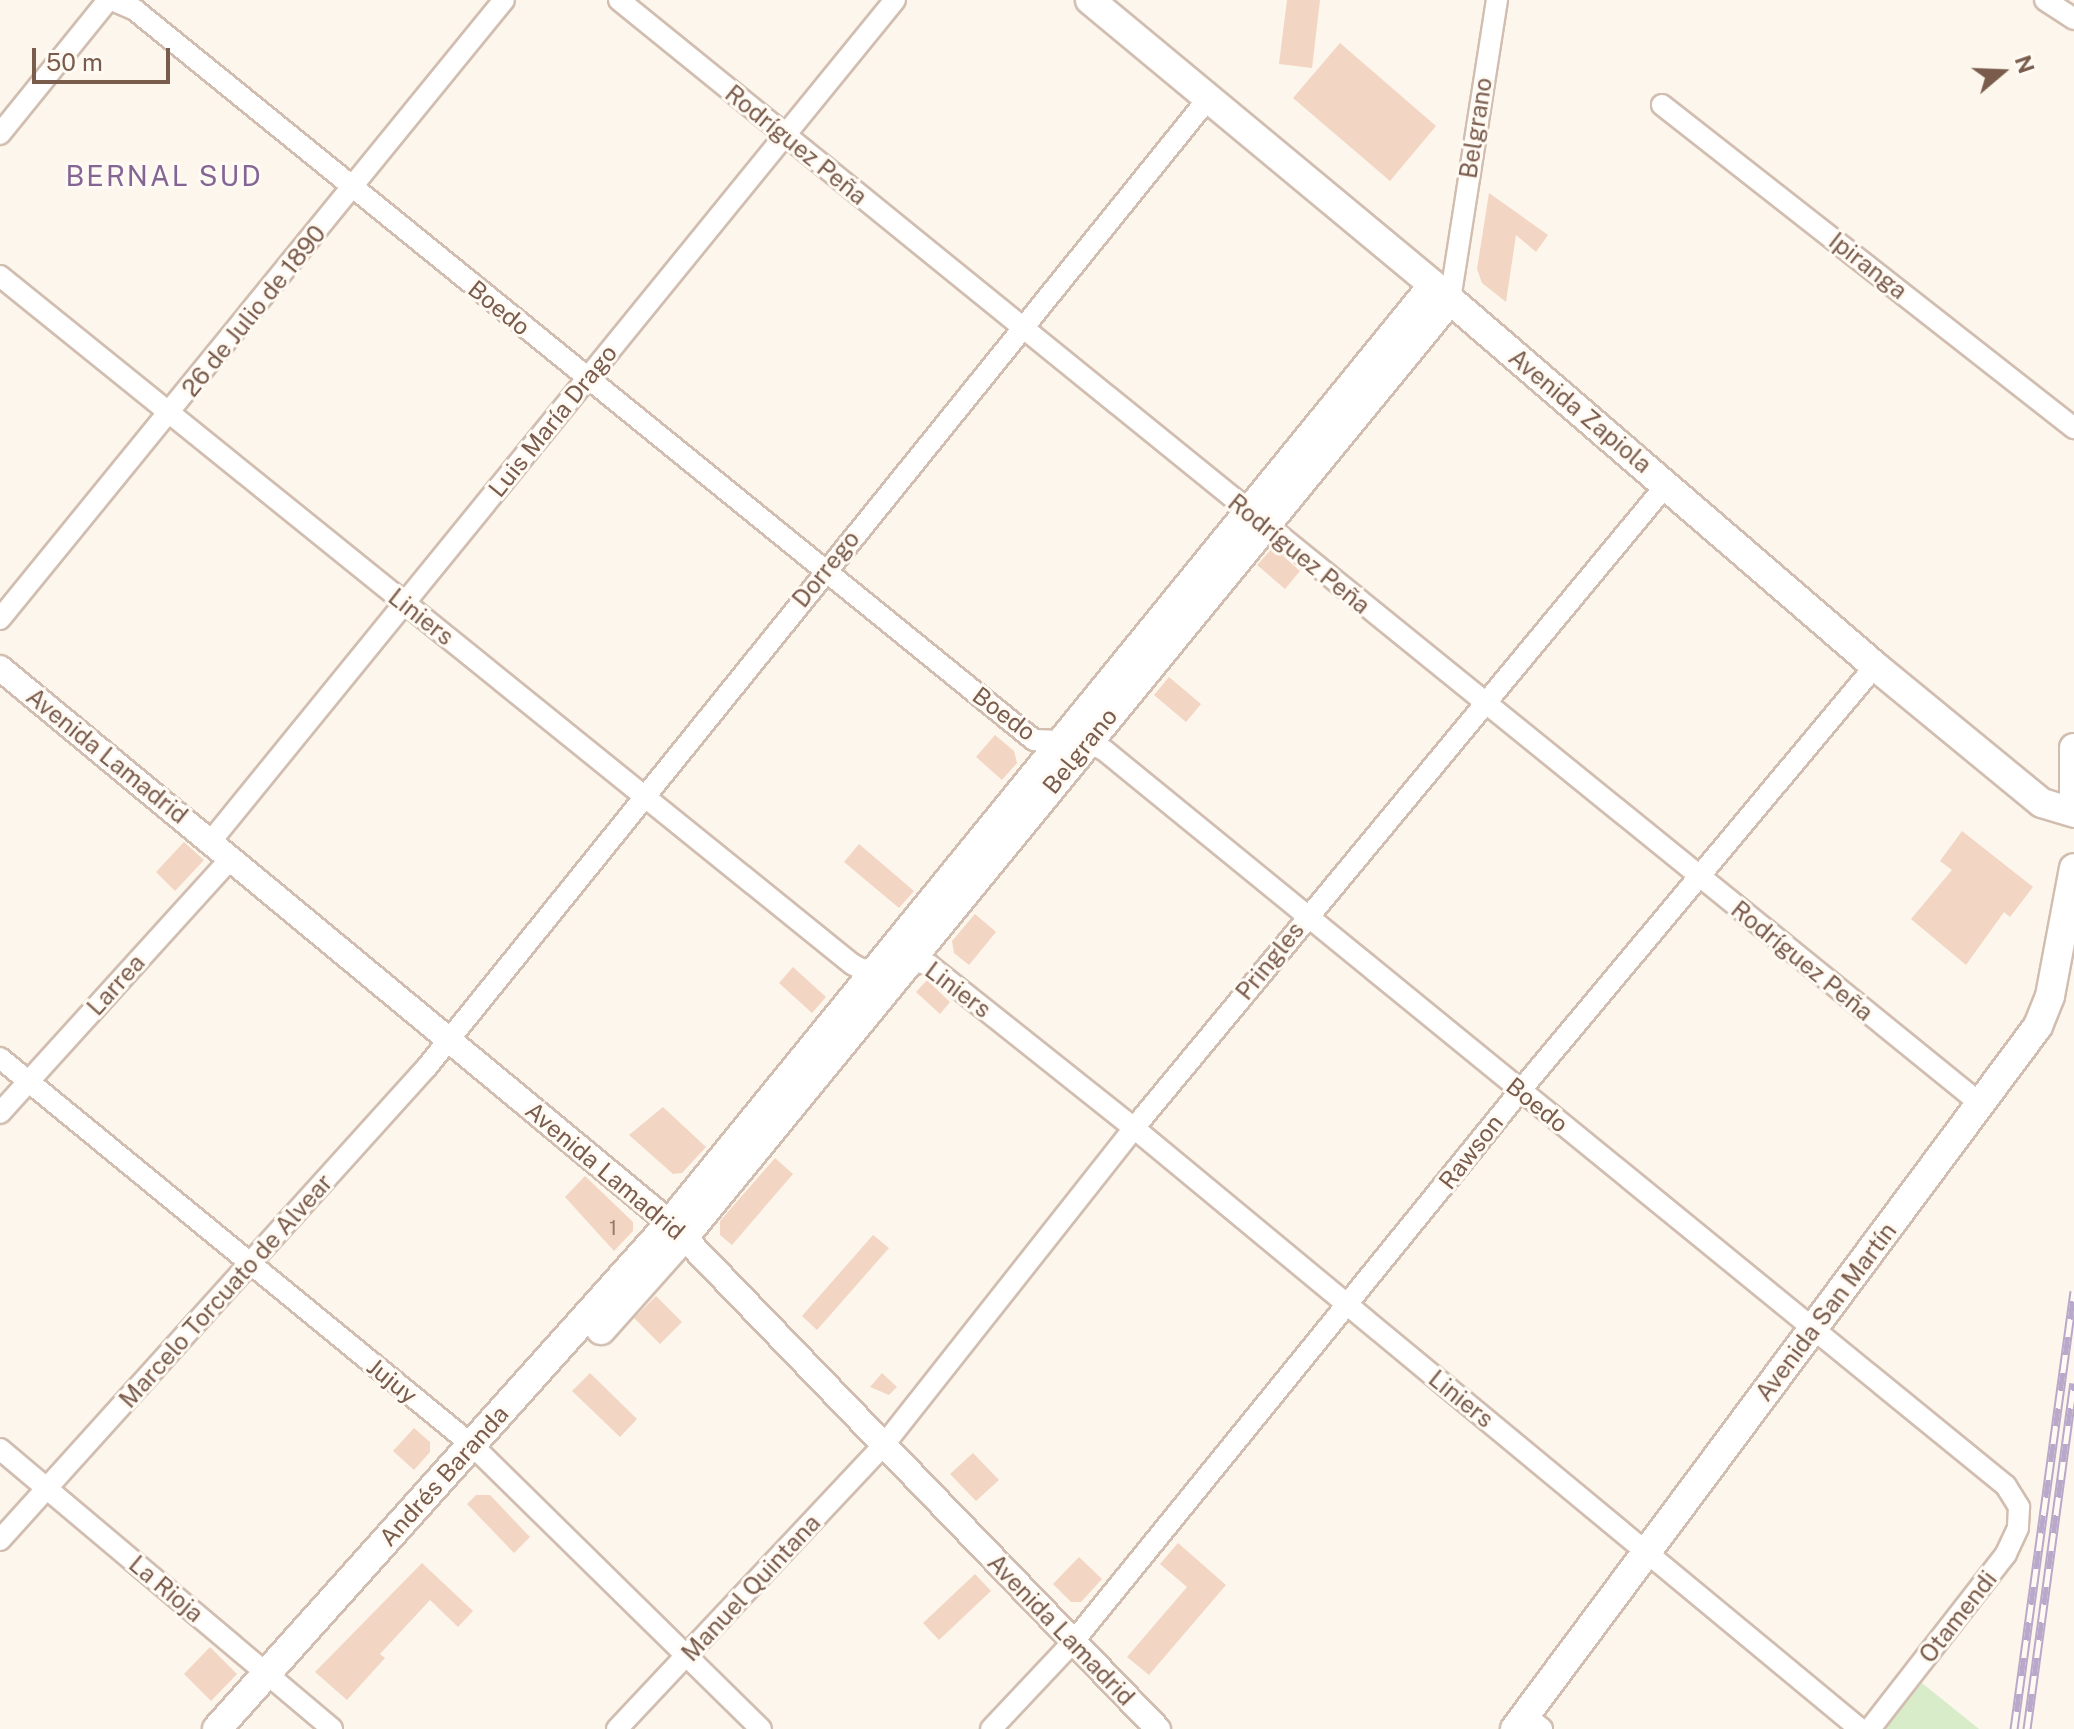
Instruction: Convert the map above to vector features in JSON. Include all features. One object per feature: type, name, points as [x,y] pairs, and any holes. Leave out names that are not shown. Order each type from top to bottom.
[{"type":"main road","name":"Avenida Zapiola","points":[[1090,0],[1442,293],[1875,666],[2042,803],[2074,813]]},
{"type":"main road","name":"Belgrano","points":[[677,1230],[911,960],[1075,742],[1442,293]]},
{"type":"main road","name":"Belgrano","points":[[677,1230],[877,969],[1075,742]]},
{"type":"main road","points":[[2074,748],[2074,793]]},
{"type":"main road","name":"Avenida San Martín","points":[[1528,1724],[1647,1551],[1981,1104],[2045,1013],[2074,868]]},
{"type":"main road","name":"Andrés Baranda","points":[[217,1729],[275,1680],[677,1230]]},
{"type":"main road","name":"Andrés Baranda","points":[[243,1729],[275,1680]]},
{"type":"street","points":[[0,134],[110,0]]},
{"type":"street","name":"Boedo","points":[[110,0],[135,10],[1034,740],[1075,742],[1307,917],[2014,1494]]},
{"type":"street","name":"26 de Julio de 1890","points":[[0,619],[169,416],[504,0]]},
{"type":"street","name":"Rodríguez Peña","points":[[619,0],[1019,328],[1981,1104]]},
{"type":"street","name":"Luis María Drago","points":[[211,841],[895,0]]},
{"type":"street","name":"Belgrano","points":[[1442,293],[1455,257],[1497,0]]},
{"type":"street","points":[[2045,0],[2074,19]]},
{"type":"street","name":"Dorrego","points":[[449,1040],[643,793],[1207,100]]},
{"type":"street","name":"Ipiranga","points":[[1662,105],[2074,428]]},
{"type":"street","name":"Liniers","points":[[0,276],[169,416],[643,793],[852,964],[877,969],[911,960],[929,965],[1134,1128],[1860,1729]]},
{"type":"street","name":"Pringles","points":[[883,1446],[1134,1128],[1667,484]]},
{"type":"street","name":"Rawson","points":[[991,1729],[1073,1642],[1348,1307],[1520,1091],[1875,666]]},
{"type":"street","name":"Avenida Lamadrid","points":[[0,668],[677,1230],[1158,1729]]},
{"type":"street","name":"Larrea","points":[[0,1113],[231,858]]},
{"type":"street","name":"Marcelo Torcuato de Alvear","points":[[0,1540],[449,1040]]},
{"type":"street","name":"Jujuy","points":[[0,1058],[478,1452],[761,1729]]},
{"type":"street","name":"Manuel Quintana","points":[[617,1729],[883,1446]]},
{"type":"street","name":"La Rioja","points":[[0,1449],[332,1729]]},
{"type":"street","name":"Otamendi","points":[[1870,1729],[2006,1554],[2018,1528],[2014,1494]]},
{"type":"green space","points":[[1922,1683],[1979,1729],[1882,1729]]},
{"type":"building","points":[[1287,0],[1320,0],[1312,68],[1279,64]]},
{"type":"building","points":[[1340,43],[1436,126],[1390,181],[1293,98]]},
{"type":"building","points":[[1489,193],[1548,235],[1536,252],[1516,235],[1506,302],[1482,283],[1477,269]]},
{"type":"building","points":[[1273,547],[1300,571],[1285,589],[1257,565]]},
{"type":"building","points":[[1169,677],[1201,704],[1186,722],[1154,695]]},
{"type":"building","points":[[995,735],[1014,751],[1017,763],[1002,780],[976,757]]},
{"type":"building","points":[[1962,831],[2033,887],[2010,917],[2004,912],[1966,965],[1911,919],[1952,870],[1940,861]]},
{"type":"building","points":[[184,842],[204,860],[175,891],[156,872]]},
{"type":"building","points":[[859,844],[914,891],[899,908],[844,862]]},
{"type":"building","points":[[975,914],[996,932],[969,965],[954,953],[952,941]]},
{"type":"building","points":[[793,967],[826,997],[812,1013],[779,983]]},
{"type":"building","points":[[927,980],[950,1002],[940,1014],[916,992]]},
{"type":"building","points":[[663,1107],[706,1147],[682,1173],[673,1174],[629,1135]]},
{"type":"building","points":[[775,1158],[793,1174],[732,1245],[720,1235],[720,1221]]},
{"type":"building","points":[[585,1176],[633,1222],[633,1231],[614,1251],[565,1197]]},
{"type":"building","points":[[873,1235],[889,1248],[817,1330],[802,1316]]},
{"type":"building","points":[[656,1296],[682,1322],[660,1344],[634,1318]]},
{"type":"building","points":[[590,1373],[637,1419],[620,1437],[572,1391]]},
{"type":"building","points":[[882,1373],[897,1387],[889,1395],[870,1387]]},
{"type":"building","points":[[414,1428],[430,1442],[430,1452],[414,1470],[393,1451]]},
{"type":"building","points":[[973,1453],[999,1480],[976,1501],[950,1474]]},
{"type":"building","points":[[476,1495],[490,1495],[530,1537],[514,1553],[467,1504]]},
{"type":"building","points":[[1178,1543],[1226,1585],[1149,1675],[1127,1657],[1187,1587],[1160,1564]]},
{"type":"building","points":[[1079,1557],[1102,1579],[1081,1602],[1071,1602],[1053,1584]]},
{"type":"building","points":[[422,1563],[473,1611],[458,1627],[430,1600],[380,1654],[385,1658],[347,1700],[315,1672]]},
{"type":"building","points":[[975,1574],[991,1591],[939,1640],[923,1623]]},
{"type":"building","points":[[210,1647],[237,1674],[211,1701],[184,1674]]},
{"type":"railway","points":[[2014,1729],[2074,1291]]},
{"type":"railway","points":[[2027,1729],[2074,1383]]},
{"type":"district","name":"BERNAL SUD","points":[[164,176]]}]
